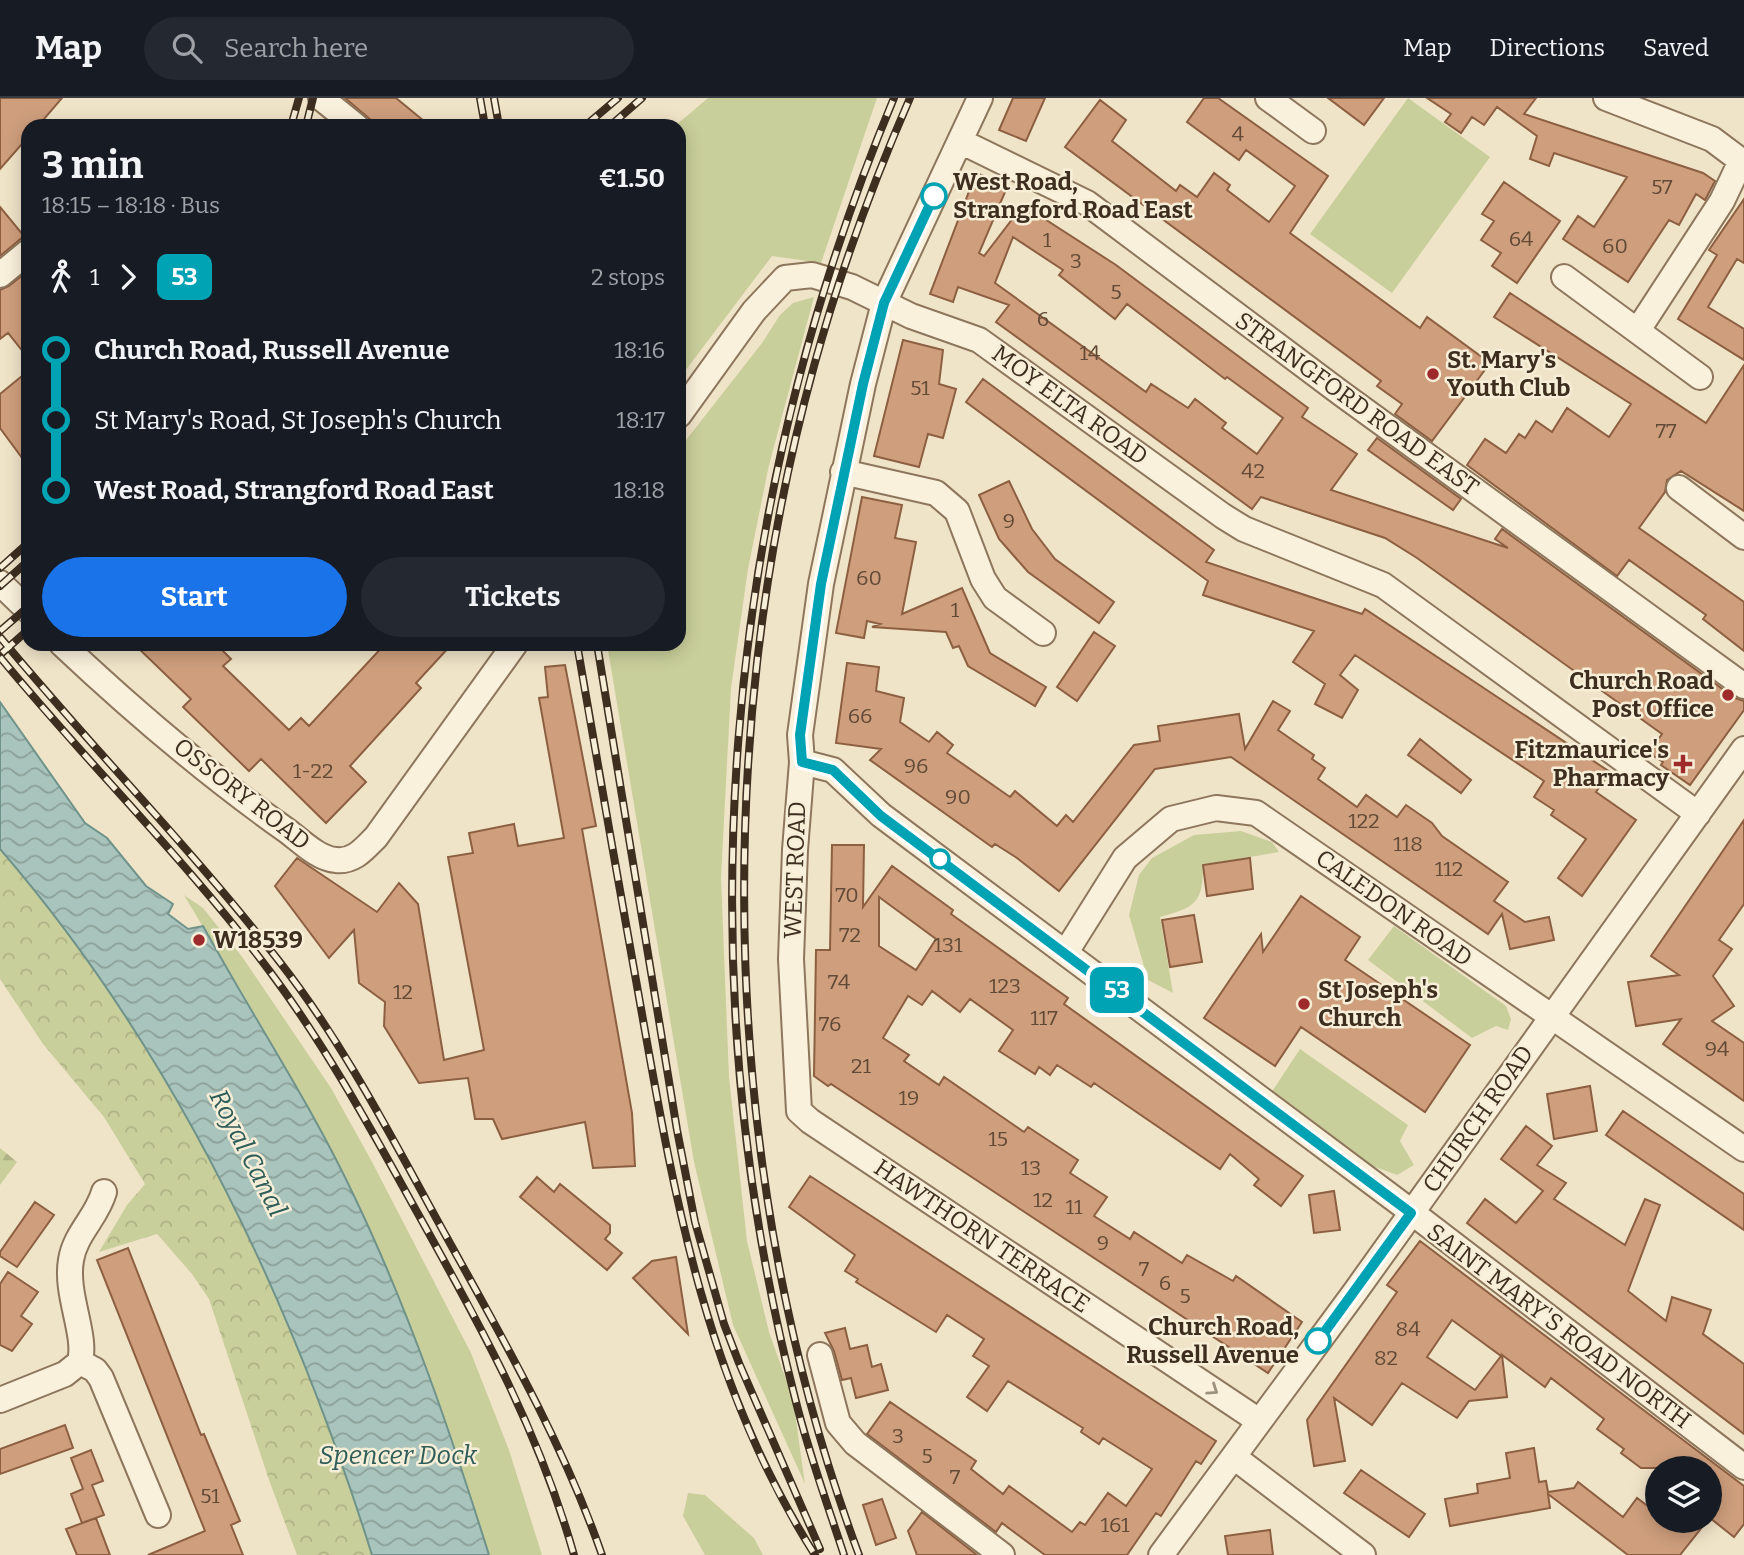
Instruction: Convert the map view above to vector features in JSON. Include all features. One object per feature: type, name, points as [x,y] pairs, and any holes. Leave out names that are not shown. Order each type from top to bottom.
[{"type":"street","points":[[321,98],[347,119]]},
{"type":"street","name":"WEST ROAD","points":[[810,1121],[799,1111],[797,1098],[791,959],[797,798],[802,762],[800,735],[821,584],[843,472],[884,303],[980,98]]},
{"type":"street","points":[[1268,98],[1313,131]]},
{"type":"street","points":[[1606,98],[1712,139],[1742,162],[1722,201],[1638,330]]},
{"type":"street","name":"STRANGFORD ROAD EAST","points":[[960,141],[1087,204],[1269,341],[1744,686]]},
{"type":"street","points":[[0,275],[21,258]]},
{"type":"street","points":[[686,405],[754,311],[785,278],[812,275],[852,287],[884,303]]},
{"type":"street","points":[[1564,277],[1700,377]]},
{"type":"street","name":"MOY ELTA ROAD","points":[[884,303],[979,340],[1244,529],[1383,585],[1698,814]]},
{"type":"street","points":[[843,472],[936,493],[957,511],[983,579],[995,598],[1043,633]]},
{"type":"street","points":[[1679,488],[1744,537]]},
{"type":"street","points":[[0,583],[21,604]]},
{"type":"street","name":"OSSORY ROAD","points":[[70,651],[238,797],[317,852],[333,860],[348,860],[359,855],[376,837],[510,651]]},
{"type":"street","name":"CHURCH ROAD","points":[[1161,1555],[1411,1213],[1744,749]]},
{"type":"street","name":"SAINT MARY'S ROAD NORTH","points":[[802,762],[833,770],[881,816],[1066,951],[1744,1467]]},
{"type":"street","name":"CALEDON ROAD","points":[[1066,951],[1125,858],[1171,819],[1216,808],[1256,813],[1744,1149]]},
{"type":"street","name":"HAWTHORN TERRACE","points":[[810,1121],[1259,1421]]},
{"type":"street","points":[[0,1399],[65,1374],[80,1362],[81,1343],[71,1305],[71,1260],[75,1245],[100,1207],[104,1192]]},
{"type":"street","points":[[820,1355],[838,1423],[855,1443],[1002,1555]]},
{"type":"street","points":[[80,1362],[95,1370],[101,1378],[158,1515]]},
{"type":"street","points":[[1234,1457],[1363,1555]]},
{"type":"green space","points":[[708,98],[877,98],[821,263],[772,256],[686,370],[686,119],[683,119]]},
{"type":"green space","points":[[1408,98],[1490,157],[1392,293],[1310,234]]},
{"type":"green space","points":[[814,297],[769,465],[748,569],[731,688],[721,878],[729,1077],[747,1241],[769,1332],[793,1399],[805,1484],[733,1325],[694,1162],[608,651],[686,651],[686,440],[762,343],[780,315],[793,303]]},
{"type":"green space","points":[[1241,831],[1272,842],[1279,852],[1203,865],[1201,888],[1195,902],[1182,910],[1160,917],[1173,993],[1148,980],[1129,915],[1139,875],[1152,858],[1194,835]]},
{"type":"green space","points":[[0,849],[63,927],[121,1010],[174,1095],[222,1183],[266,1273],[305,1366],[372,1555],[297,1555],[209,1299],[192,1274],[157,1234],[99,1252],[127,1205],[145,1184],[104,1117],[43,1044],[0,979]]},
{"type":"green space","points":[[184,895],[203,908],[243,958],[331,1088],[371,1160],[471,1353],[509,1450],[542,1555],[489,1555],[428,1373],[374,1239],[294,1082]]},
{"type":"green space","points":[[1394,926],[1506,1006],[1511,1019],[1508,1030],[1496,1026],[1472,1038],[1368,960]]},
{"type":"green space","points":[[1300,1049],[1408,1125],[1400,1141],[1414,1165],[1397,1175],[1364,1163],[1271,1093]]},
{"type":"green space","points":[[0,1148],[17,1162],[0,1185]]},
{"type":"green space","points":[[688,1493],[705,1495],[754,1538],[763,1555],[705,1555],[683,1516]]},
{"type":"water","points":[[0,702],[85,823],[107,838],[146,886],[173,904],[168,914],[188,929],[203,926],[301,1095],[338,1163],[394,1285],[444,1419],[489,1555],[372,1555],[305,1366],[266,1273],[222,1183],[174,1095],[121,1010],[63,927],[0,849]]},
{"type":"building","points":[[0,98],[62,98],[44,119],[21,119],[21,145],[0,169]]},
{"type":"building","points":[[345,98],[396,98],[422,119],[370,119]]},
{"type":"building","points":[[1013,98],[1045,98],[1026,141],[999,130]]},
{"type":"building","points":[[1204,98],[1218,98],[1328,176],[1290,233],[1420,328],[1427,317],[1490,363],[1432,441],[1395,414],[1402,404],[1377,386],[1381,381],[1065,147],[1100,100],[1126,120],[1112,141],[1176,191],[1180,185],[1197,197],[1214,173],[1230,185],[1227,190],[1269,222],[1295,186],[1246,150],[1239,160],[1187,122]]},
{"type":"building","points":[[1328,98],[1384,98],[1364,125]]},
{"type":"building","points":[[1427,98],[1536,98],[1524,114],[1703,173],[1715,181],[1705,200],[1696,194],[1679,225],[1669,220],[1628,282],[1563,239],[1578,216],[1594,227],[1627,177],[1554,153],[1549,166],[1530,159],[1537,136],[1497,107],[1484,125],[1472,117],[1461,133],[1445,122],[1451,114]]},
{"type":"building","points":[[976,173],[1008,185],[979,253],[984,256],[1023,205],[1116,265],[1308,408],[1302,417],[1357,454],[1331,490],[1508,548],[1495,539],[1502,529],[1735,698],[1744,701],[1744,710],[1690,785],[1649,753],[1662,734],[1417,558],[1385,538],[1261,497],[1252,509],[996,322],[1009,305],[958,287],[953,302],[930,294]],"holes":[[[1013,237],[1063,270],[1059,275],[1115,319],[1127,304],[1225,379],[1227,377],[1283,418],[1257,454],[1222,428],[1226,423],[1195,399],[1188,408],[1151,384],[1146,392],[995,283]]]},
{"type":"building","points":[[1504,182],[1560,221],[1517,283],[1492,266],[1501,253],[1481,240],[1494,221],[1482,214]]},
{"type":"building","points":[[1744,199],[1744,263],[1737,259],[1708,307],[1744,329],[1744,360],[1678,319],[1717,255],[1709,250]]},
{"type":"building","points":[[0,207],[21,232],[21,238],[0,256]]},
{"type":"building","points":[[21,276],[21,349],[8,333],[0,339],[0,290]]},
{"type":"building","points":[[1510,293],[1706,423],[1744,365],[1744,511],[1681,471],[1667,480],[1665,492],[1639,528],[1744,602],[1744,651],[1703,619],[1706,615],[1629,560],[1617,576],[1467,465],[1485,439],[1506,453],[1519,434],[1525,438],[1536,421],[1552,432],[1567,408],[1609,437],[1631,404],[1494,317]]},
{"type":"building","points":[[903,340],[943,350],[939,384],[956,389],[943,438],[928,434],[919,467],[874,456]]},
{"type":"building","points":[[21,377],[21,456],[0,428],[0,394]]},
{"type":"building","points":[[983,379],[1214,550],[1206,562],[1362,614],[1365,609],[1610,772],[1596,792],[1636,820],[1582,896],[1558,878],[1586,839],[1551,815],[1554,810],[1534,797],[1544,781],[1355,655],[1340,675],[1358,690],[1342,718],[1315,704],[1325,684],[1293,662],[1314,631],[1203,595],[1208,581],[966,402]]},
{"type":"building","points":[[1377,438],[1461,499],[1453,510],[1368,450]]},
{"type":"building","points":[[1009,481],[1032,529],[1055,559],[1114,602],[1099,623],[1028,572],[999,539],[979,495]]},
{"type":"building","points":[[862,497],[902,505],[895,538],[916,542],[902,614],[962,588],[990,653],[1046,687],[1035,706],[968,666],[959,646],[953,648],[946,632],[872,627],[880,624],[867,621],[864,638],[836,633]]},
{"type":"building","points":[[1094,632],[1115,646],[1077,701],[1057,687]]},
{"type":"building","points":[[141,651],[223,651],[231,659],[223,666],[289,730],[301,718],[309,726],[379,651],[446,651],[416,683],[421,688],[350,766],[366,782],[326,823],[261,759],[249,771],[183,707],[191,699]]},
{"type":"building","points":[[847,663],[879,667],[876,691],[904,698],[900,722],[929,742],[937,732],[953,745],[947,753],[1010,797],[1015,791],[1057,826],[1066,815],[1073,822],[1134,745],[1160,741],[1158,726],[1239,714],[1245,749],[1273,701],[1290,711],[1278,730],[1314,755],[1312,759],[1325,768],[1318,779],[1357,807],[1366,795],[1397,817],[1406,805],[1432,823],[1442,836],[1508,882],[1494,901],[1525,922],[1549,917],[1554,940],[1510,949],[1502,914],[1488,934],[1231,757],[1155,769],[1059,891],[1017,858],[995,844],[992,847],[870,760],[881,749],[836,743]]},
{"type":"building","points":[[565,665],[596,826],[582,829],[632,1113],[635,1166],[593,1168],[585,1122],[502,1139],[493,1119],[475,1119],[468,1078],[419,1083],[384,1026],[385,1002],[359,983],[354,930],[329,958],[275,886],[297,858],[377,912],[399,883],[418,904],[444,1060],[484,1050],[448,857],[473,853],[469,833],[514,824],[518,846],[564,838],[539,698],[548,697],[545,667]]},
{"type":"building","points":[[1420,739],[1471,780],[1461,793],[1408,755]]},
{"type":"building","points":[[1744,820],[1744,904],[1719,940],[1732,949],[1713,976],[1734,1006],[1712,1021],[1744,1043],[1744,1101],[1663,1044],[1681,1019],[1636,1026],[1628,982],[1679,975],[1651,956]]},
{"type":"building","points":[[832,845],[864,845],[863,907],[892,866],[953,910],[951,914],[1068,998],[1064,1004],[1303,1176],[1281,1206],[1254,1185],[1259,1179],[1230,1154],[1220,1169],[1094,1083],[1091,1087],[1057,1065],[1050,1075],[1039,1067],[1035,1074],[999,1051],[1013,1030],[970,999],[960,1012],[932,991],[922,1005],[908,996],[883,1038],[909,1055],[904,1061],[939,1085],[944,1077],[1024,1132],[1028,1127],[1078,1160],[1070,1173],[1107,1197],[1094,1216],[1130,1239],[1134,1232],[1182,1263],[1187,1255],[1233,1281],[1236,1276],[1302,1322],[1268,1373],[831,1084],[828,1086],[814,1076],[816,950],[830,950]],"holes":[[[879,897],[936,939],[916,970],[879,946]]]},
{"type":"building","points":[[1250,858],[1253,889],[1207,896],[1203,865]]},
{"type":"building","name":"St Joseph's Church","points":[[1301,896],[1360,937],[1345,960],[1470,1045],[1425,1112],[1301,1027],[1275,1066],[1204,1018],[1261,934],[1263,952]]},
{"type":"building","points":[[1194,915],[1202,962],[1170,967],[1162,920]]},
{"type":"building","points":[[1590,1086],[1597,1131],[1554,1139],[1547,1094]]},
{"type":"building","points":[[1623,1111],[1744,1194],[1744,1230],[1606,1135]]},
{"type":"building","points":[[1526,1126],[1552,1146],[1537,1165],[1566,1183],[1554,1199],[1625,1245],[1645,1199],[1660,1205],[1628,1291],[1666,1321],[1672,1297],[1711,1310],[1703,1334],[1744,1364],[1744,1434],[1467,1223],[1485,1199],[1516,1223],[1543,1191],[1501,1159]]},
{"type":"building","points":[[810,1176],[1216,1441],[1201,1464],[1196,1461],[1161,1516],[1156,1513],[1127,1555],[1045,1555],[1002,1523],[996,1532],[867,1434],[890,1402],[976,1461],[971,1469],[1003,1494],[1009,1486],[1072,1532],[1080,1522],[1085,1525],[1108,1493],[1126,1506],[1152,1469],[1103,1438],[1099,1444],[1081,1432],[1083,1428],[1008,1381],[987,1411],[967,1397],[989,1366],[973,1356],[984,1339],[947,1315],[936,1332],[856,1282],[858,1279],[845,1271],[855,1255],[789,1207]]},
{"type":"building","points":[[537,1177],[554,1192],[560,1184],[610,1225],[610,1233],[605,1239],[622,1253],[607,1270],[520,1197]]},
{"type":"building","points":[[1334,1191],[1340,1230],[1314,1233],[1309,1195]]},
{"type":"building","points":[[35,1202],[54,1215],[17,1267],[0,1256],[0,1252]]},
{"type":"building","points":[[1420,1241],[1704,1456],[1645,1456],[1645,1468],[1641,1468],[1621,1453],[1624,1449],[1597,1429],[1604,1419],[1551,1378],[1545,1387],[1502,1355],[1507,1397],[1469,1401],[1457,1418],[1402,1383],[1372,1425],[1334,1398],[1345,1461],[1314,1466],[1307,1420],[1397,1292],[1387,1285]],"holes":[[[1452,1320],[1501,1356],[1475,1390],[1427,1357]]]},
{"type":"building","points":[[128,1248],[201,1435],[204,1434],[240,1521],[231,1525],[243,1555],[148,1555],[205,1531],[97,1260]]},
{"type":"building","points":[[676,1257],[688,1334],[633,1278],[652,1261]]},
{"type":"building","points":[[8,1272],[38,1292],[21,1316],[32,1324],[12,1351],[0,1345],[0,1284]]},
{"type":"building","points":[[845,1328],[850,1349],[867,1345],[872,1367],[881,1364],[888,1390],[856,1398],[851,1378],[842,1380],[834,1351],[825,1333]]},
{"type":"building","points":[[65,1425],[73,1448],[0,1474],[0,1449]]},
{"type":"building","points":[[1534,1448],[1539,1482],[1546,1481],[1548,1492],[1574,1488],[1578,1482],[1623,1517],[1637,1498],[1645,1504],[1645,1533],[1697,1533],[1680,1555],[1628,1555],[1548,1494],[1550,1508],[1450,1526],[1445,1499],[1478,1493],[1477,1484],[1510,1478],[1506,1453]]},
{"type":"building","points":[[91,1450],[103,1481],[92,1485],[104,1515],[82,1523],[71,1494],[83,1489],[71,1458]]},
{"type":"building","points":[[1722,1469],[1744,1486],[1744,1524],[1734,1537],[1722,1528]]},
{"type":"building","points":[[1361,1470],[1425,1514],[1409,1537],[1344,1493]]},
{"type":"building","points":[[882,1499],[896,1538],[876,1545],[863,1505]]},
{"type":"building","points":[[922,1512],[977,1555],[917,1555],[908,1531]]},
{"type":"building","points":[[96,1518],[110,1555],[77,1555],[66,1529]]},
{"type":"building","points":[[1270,1530],[1273,1555],[1228,1555],[1225,1536]]},
{"type":"railway","points":[[293,119],[299,98]]},
{"type":"railway","points":[[308,119],[313,98]]},
{"type":"railway","points":[[480,98],[484,119]]},
{"type":"railway","points":[[494,98],[498,119]]},
{"type":"railway","points":[[593,119],[618,98]]},
{"type":"railway","points":[[618,119],[642,98]]},
{"type":"railway","points":[[844,1555],[800,1418],[760,1235],[739,1070],[732,905],[738,740],[758,576],[790,413],[836,254],[894,98]]},
{"type":"railway","points":[[859,1555],[813,1413],[779,1267],[756,1116],[745,964],[746,812],[757,660],[780,511],[814,366],[834,298],[882,164],[910,98]]},
{"type":"railway","points":[[0,568],[21,549]]},
{"type":"railway","points":[[0,586],[21,567]]},
{"type":"railway","points":[[0,631],[21,613]]},
{"type":"railway","points":[[2,653],[21,636]]},
{"type":"railway","points":[[0,637],[245,919],[326,1026],[388,1130],[531,1392],[569,1472],[602,1555]]},
{"type":"railway","points":[[578,651],[668,1156],[701,1294],[722,1361],[748,1427],[778,1491],[815,1555]]},
{"type":"railway","points":[[598,651],[677,1130],[695,1222],[724,1324],[820,1549]]},
{"type":"railway","points":[[0,657],[239,932],[292,1001],[330,1060],[441,1255],[506,1379],[543,1464],[574,1555]]},
{"type":"bus line","name":"53","points":[[934,196],[884,303],[863,384],[821,584],[800,735],[802,762],[833,770],[881,816],[1066,951],[1411,1213],[1318,1341]]},
{"type":"place","name":"West Road, Strangford Road East","points":[[934,196]]},
{"type":"place","name":"St. Mary's Youth Club","points":[[1433,374]]},
{"type":"place","name":"Church Road Post Office","points":[[1728,695]]},
{"type":"place","name":"Fitzmaurice's Pharmacy","points":[[1683,764]]},
{"type":"place","name":"W18539","points":[[199,940]]},
{"type":"place","name":"St Joseph's Church","points":[[1304,1004]]},
{"type":"place","name":"Church Road, Russell Avenue","points":[[1318,1341]]},
{"type":"water label","name":"Royal Canal","points":[[248,1153]]},
{"type":"water label","name":"Spencer Dock","points":[[398,1455]]}]
